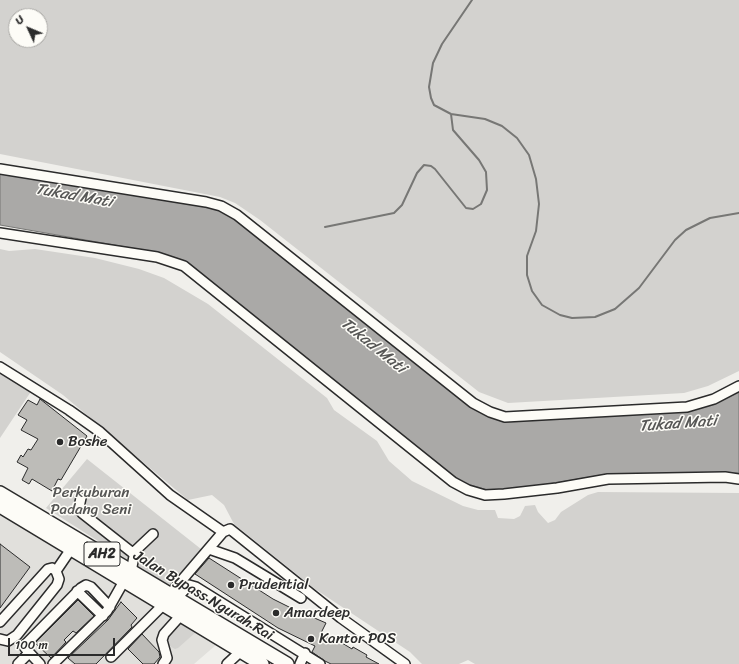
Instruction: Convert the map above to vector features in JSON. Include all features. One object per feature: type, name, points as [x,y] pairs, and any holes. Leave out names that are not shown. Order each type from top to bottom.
[{"type":"highway","name":"Jalan Bypass Ngurah Rai","points":[[0,494],[128,577]]},
{"type":"highway","name":"Jalan Bypass Ngurah Rai","points":[[0,506],[70,549],[170,599],[204,614],[287,664]]},
{"type":"highway","name":"Jalan Bypass Ngurah Rai","points":[[170,599],[181,615],[262,664]]},
{"type":"highway","points":[[197,625],[204,614]]},
{"type":"street","points":[[0,169],[221,206],[237,215],[473,403],[490,412],[505,417],[687,407],[714,399],[739,386]]},
{"type":"street","points":[[0,233],[157,257],[184,266],[453,482],[468,490],[485,495],[557,488],[616,478],[739,478]]},
{"type":"street","points":[[0,367],[69,410],[100,432],[170,495],[223,532]]},
{"type":"street","points":[[80,498],[79,507],[82,513],[134,554]]},
{"type":"street","points":[[111,656],[170,599],[209,549],[227,529],[232,530],[341,618],[405,664]]},
{"type":"street","points":[[53,664],[103,616],[110,607],[128,577],[136,549],[153,534]]},
{"type":"street","points":[[56,571],[70,549]]},
{"type":"street","points":[[209,549],[235,558],[301,598]]},
{"type":"street","points":[[0,622],[48,569],[52,568],[56,571],[59,579],[57,584],[17,636],[8,641],[0,639]]},
{"type":"street","points":[[40,664],[25,648],[25,645],[83,586],[91,587],[110,607]]},
{"type":"street","points":[[170,599],[189,586],[196,586],[305,653],[320,664]]},
{"type":"street","points":[[77,591],[103,616]]},
{"type":"street","points":[[168,662],[162,640],[164,634],[181,615]]},
{"type":"street","points":[[227,664],[240,652]]},
{"type":"street","points":[[18,664],[29,653]]},
{"type":"street","points":[[300,664],[305,653]]},
{"type":"shaded area","points":[[0,514],[216,645],[194,664],[72,664],[65,657],[59,664],[0,664]]},
{"type":"green space","points":[[0,0],[739,0],[739,371],[708,386],[684,393],[508,403],[479,392],[260,220],[235,203],[220,197],[0,154]]},
{"type":"green space","points":[[0,249],[9,251],[35,249],[95,258],[139,269],[164,278],[208,304],[327,398],[334,410],[377,441],[389,461],[412,481],[463,506],[478,510],[495,510],[498,518],[514,519],[520,516],[525,506],[535,505],[538,512],[548,523],[555,520],[561,512],[588,495],[598,492],[739,493],[739,664],[475,664],[468,660],[459,664],[422,664],[410,652],[315,589],[234,524],[224,505],[212,495],[188,500],[63,395],[0,352]]},
{"type":"green space","points":[[0,370],[32,390],[0,438]]},
{"type":"green space","name":"Perkuburan Padang Seni","points":[[87,459],[201,549],[169,586],[46,508]]},
{"type":"green space","points":[[179,622],[196,632],[175,649],[166,644],[166,635]]},
{"type":"water","points":[[0,172],[212,207],[224,211],[234,217],[489,415],[688,410],[739,390],[739,473],[608,474],[506,491],[488,490],[460,482],[186,262],[160,253],[0,225]]},
{"type":"building","name":"Boshe","points":[[40,399],[87,436],[61,480],[58,479],[52,491],[32,479],[29,484],[22,480],[28,468],[17,462],[21,455],[23,457],[28,449],[31,450],[38,439],[21,430],[27,420],[18,415],[28,400],[37,405]]},
{"type":"building","points":[[0,544],[30,567],[0,608]]},
{"type":"building","points":[[209,558],[273,599],[303,614],[326,623],[321,633],[352,649],[353,647],[367,655],[366,657],[379,664],[331,664],[325,661],[312,652],[315,646],[278,628],[195,574]]},
{"type":"building","points":[[78,600],[94,616],[76,633],[73,631],[64,640],[66,642],[51,658],[35,643]]},
{"type":"building","points":[[121,602],[137,618],[131,625],[132,627],[96,664],[75,664],[68,658],[108,620]]},
{"type":"building","points":[[142,634],[159,652],[160,657],[154,664],[143,664],[128,649]]},
{"type":"waterway","name":"Tukad Mati","points":[[472,0],[442,44],[433,63],[429,87],[431,98],[434,105],[451,114],[485,119],[502,126],[517,138],[529,155],[536,179],[539,204],[536,231],[527,256],[527,275],[532,291],[542,305],[560,315],[572,318],[595,317],[615,309],[639,288],[675,240],[686,230],[710,218],[739,213]]},
{"type":"waterway","points":[[325,227],[394,213],[402,205],[417,173],[424,165],[431,166],[435,169],[466,208],[473,209],[481,204],[487,190],[486,172],[479,160],[453,130],[451,114]]},
{"type":"place","name":"Boshe","points":[[60,442]]},
{"type":"place","name":"Prudential","points":[[231,585]]},
{"type":"place","name":"Amardeep","points":[[276,613]]},
{"type":"place","name":"Kantor POS","points":[[311,639]]}]
